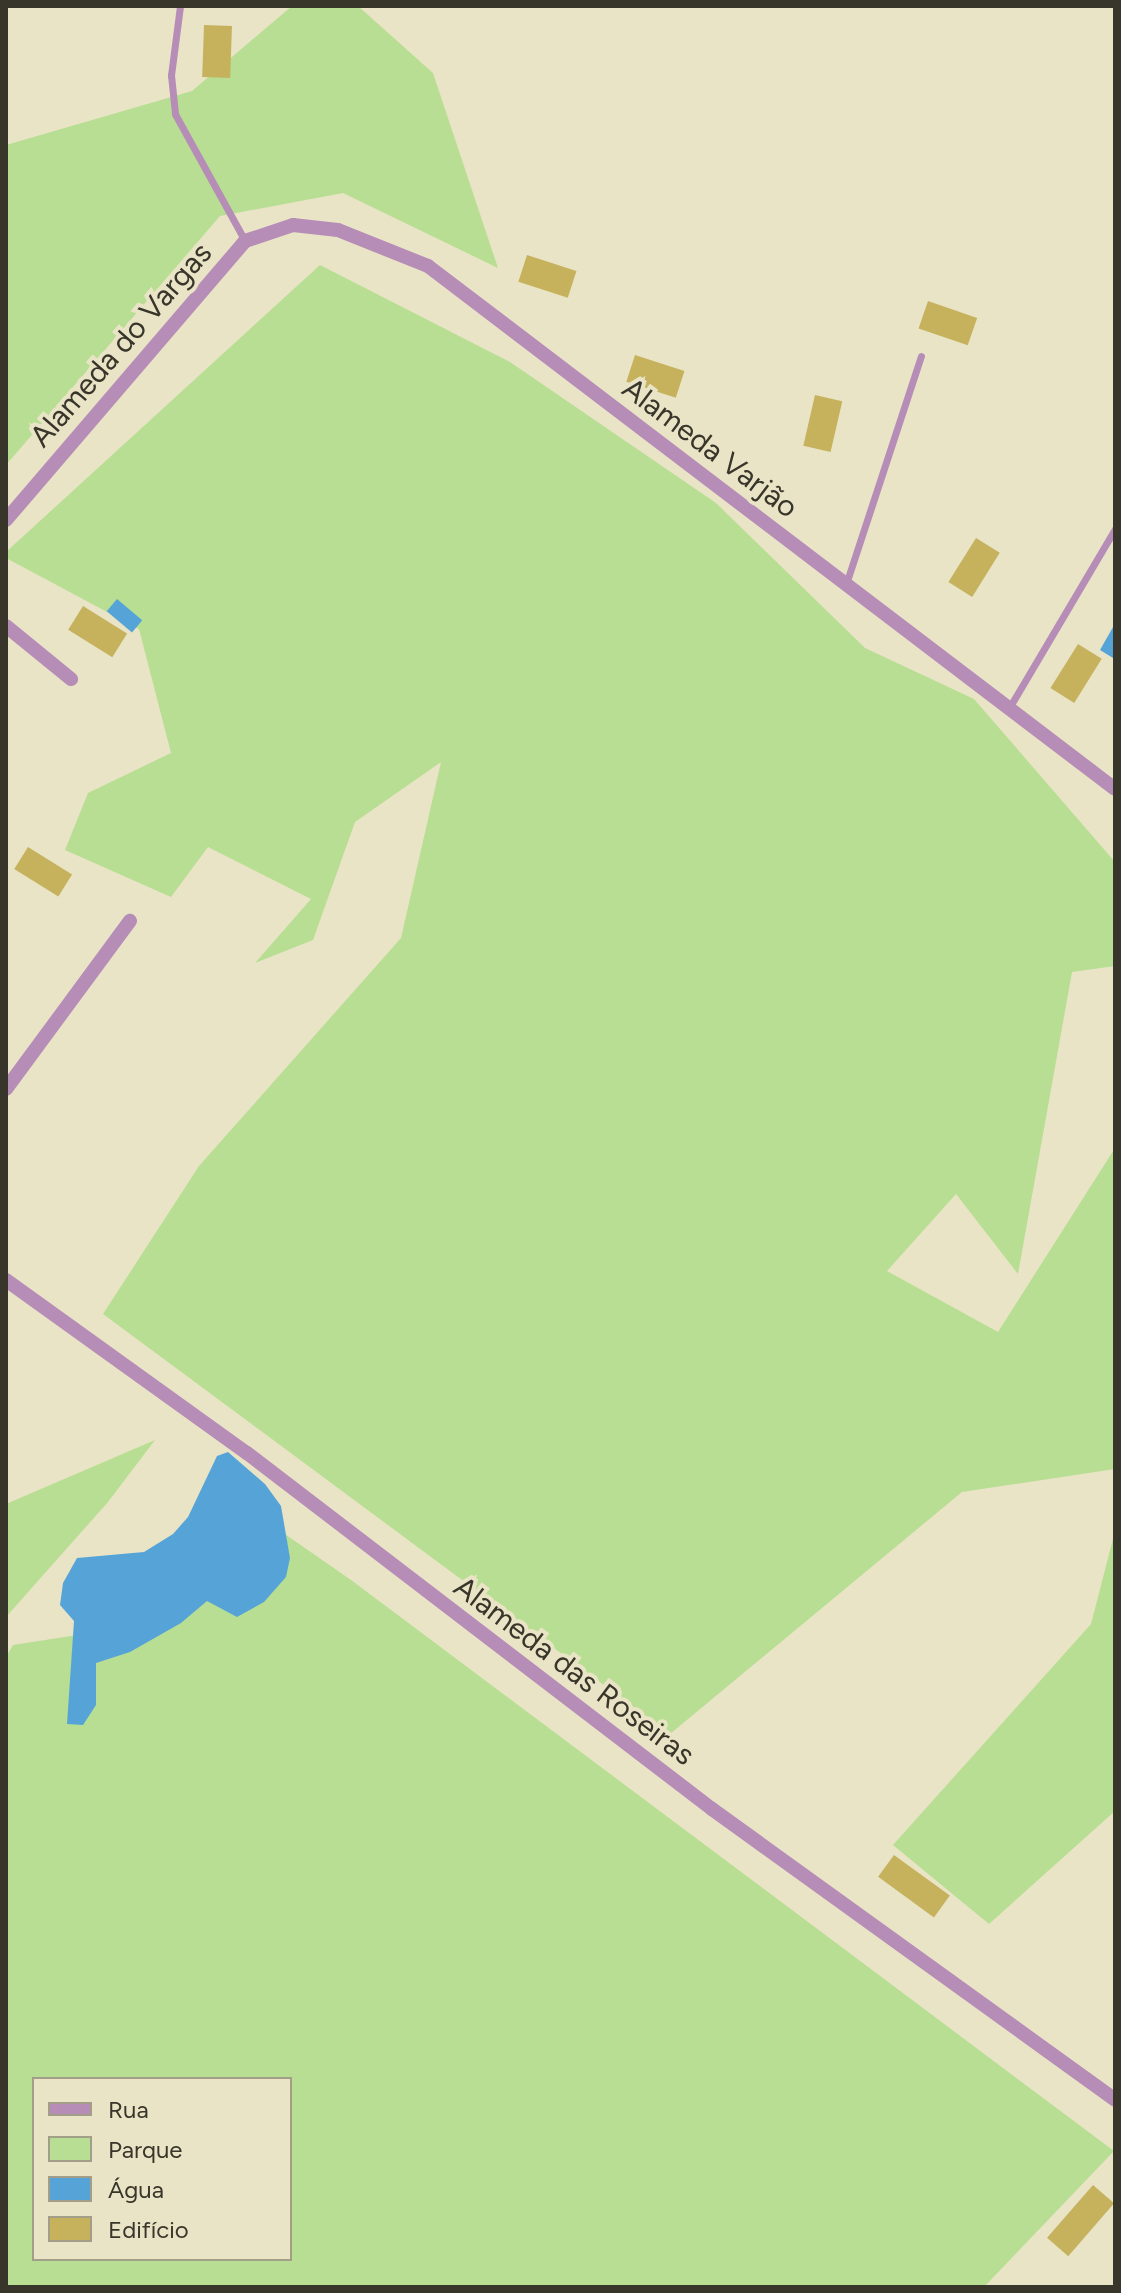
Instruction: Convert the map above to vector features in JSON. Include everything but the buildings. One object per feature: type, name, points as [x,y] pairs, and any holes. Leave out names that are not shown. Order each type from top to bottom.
[{"type":"street","name":"Alameda Varjão","points":[[245,241],[293,225],[338,230],[428,266],[1115,789]]},
{"type":"street","name":"Alameda do Vargas","points":[[6,520],[245,241]]},
{"type":"street","points":[[6,626],[71,679]]},
{"type":"street","points":[[6,1089],[130,921]]},
{"type":"street","name":"Alameda das Roseiras","points":[[6,1280],[247,1453],[712,1809],[1115,2100]]},
{"type":"lane","points":[[180,6],[171,75],[175,114],[245,241]]},
{"type":"lane","points":[[846,584],[921,356]]},
{"type":"lane","points":[[1009,708],[1115,529]]},
{"type":"green space","points":[[292,6],[358,6],[433,73],[498,268],[343,193],[220,216],[6,465],[6,145],[192,91]]},
{"type":"green space","points":[[320,265],[510,362],[716,503],[865,648],[974,699],[1115,862],[1115,966],[1072,972],[1018,1274],[956,1194],[887,1271],[998,1332],[1115,1148],[1115,1469],[962,1492],[670,1734],[103,1314],[199,1166],[401,938],[441,762],[355,822],[313,940],[255,963],[311,899],[208,847],[171,897],[65,850],[88,793],[171,753],[139,629],[6,558],[6,552]]},
{"type":"green space","points":[[155,1440],[108,1502],[6,1617],[6,1504]]},
{"type":"green space","points":[[269,1523],[351,1580],[1114,2151],[984,2287],[6,2287],[6,1657],[13,1645],[135,1626]]},
{"type":"green space","points":[[1115,1531],[1115,1811],[989,1924],[893,1845],[1091,1624]]},
{"type":"water","points":[[117,599],[142,620],[132,632],[107,611]]},
{"type":"water","points":[[1115,628],[1113,658],[1100,650]]},
{"type":"water","points":[[228,1452],[265,1484],[281,1506],[290,1558],[286,1577],[264,1602],[237,1617],[207,1601],[181,1623],[130,1652],[96,1663],[96,1705],[83,1725],[67,1724],[74,1621],[60,1605],[63,1583],[77,1558],[144,1552],[173,1534],[188,1517],[217,1456]]}]
